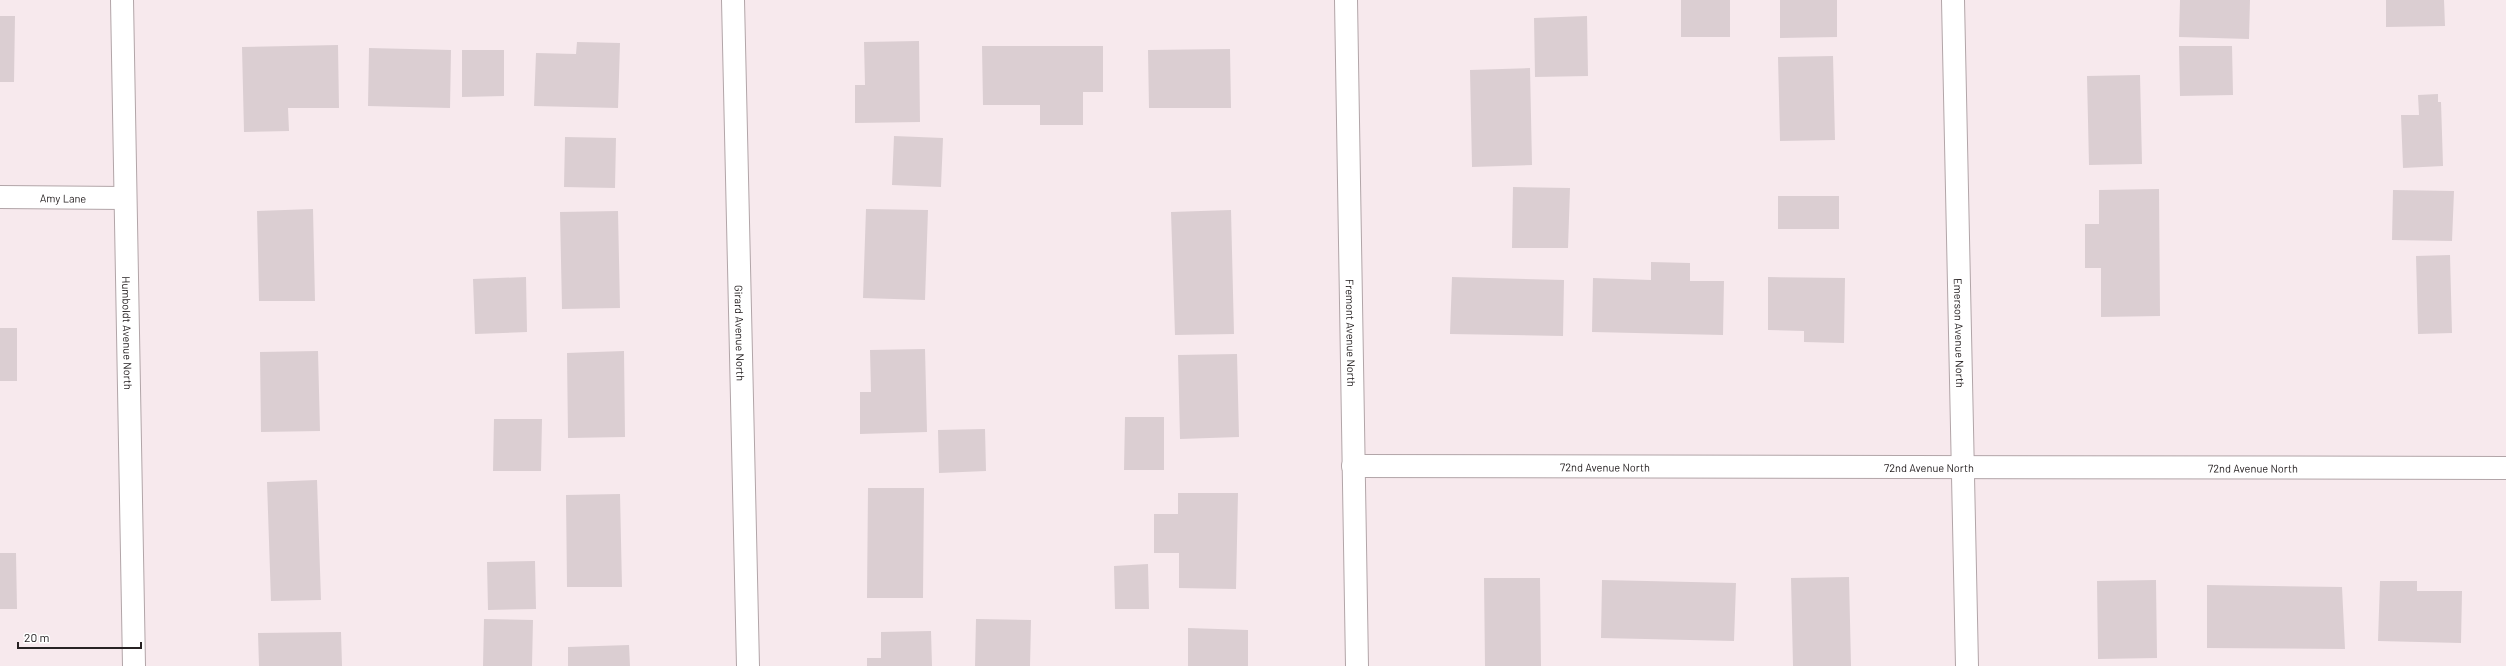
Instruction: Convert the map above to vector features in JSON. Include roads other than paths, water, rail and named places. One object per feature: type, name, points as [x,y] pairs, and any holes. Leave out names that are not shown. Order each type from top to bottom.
[{"type":"street","name":"Humboldt Avenue North","points":[[122,0],[134,666]]},
{"type":"street","name":"Girard Avenue North","points":[[733,0],[748,666]]},
{"type":"street","name":"Fremont Avenue North","points":[[1346,0],[1357,666]]},
{"type":"street","name":"Emerson Avenue North","points":[[1953,0],[1967,666]]},
{"type":"street","name":"Amy Lane","points":[[0,197],[125,198]]},
{"type":"street","name":"72nd Avenue North","points":[[1353,466],[2506,468]]}]
